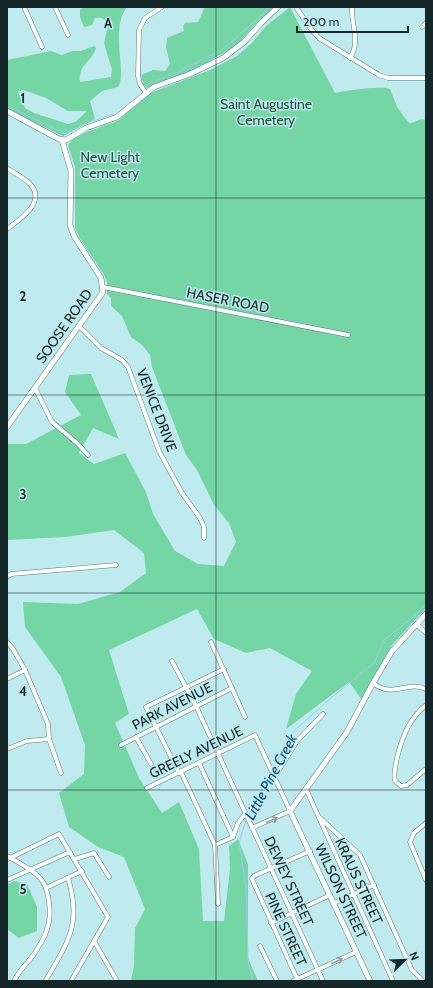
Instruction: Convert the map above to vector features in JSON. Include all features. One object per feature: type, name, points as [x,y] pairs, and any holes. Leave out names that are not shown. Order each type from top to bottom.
[{"type":"street","points":[[24,7],[42,47]]},
{"type":"street","points":[[55,7],[68,35]]},
{"type":"street","points":[[146,93],[141,86],[138,76],[138,30],[145,18],[162,7]]},
{"type":"street","points":[[7,112],[62,140],[86,128],[120,115],[158,85],[195,72],[232,52],[278,7]]},
{"type":"street","points":[[296,7],[315,34],[350,58],[388,78],[426,78]]},
{"type":"street","points":[[350,58],[356,43],[352,21],[352,7]]},
{"type":"street","points":[[422,27],[426,23]]},
{"type":"street","name":"SOOSE ROAD","points":[[7,427],[102,296],[103,286],[101,278],[72,231],[70,218],[71,171],[62,140]]},
{"type":"street","points":[[7,168],[30,184],[35,197],[30,209],[7,230]]},
{"type":"street","name":"HASER ROAD","points":[[103,286],[348,335]]},
{"type":"street","name":"VENICE DRIVE","points":[[80,326],[101,348],[122,360],[128,367],[157,447],[182,493],[200,518],[204,526],[204,538]]},
{"type":"street","points":[[35,388],[52,422],[77,443],[88,455]]},
{"type":"street","points":[[7,577],[11,574],[116,565]]},
{"type":"street","points":[[252,828],[290,811],[336,750],[372,683],[392,651],[426,614]]},
{"type":"street","points":[[416,624],[426,634]]},
{"type":"street","points":[[7,642],[25,670],[48,724],[49,739],[61,774]]},
{"type":"street","points":[[211,642],[245,717]]},
{"type":"street","name":"DEWEY STREET","points":[[172,661],[185,688],[196,706],[323,981]]},
{"type":"street","points":[[218,904],[215,845],[180,772],[146,707],[224,669]]},
{"type":"street","points":[[7,679],[25,670]]},
{"type":"street","points":[[372,683],[378,688],[388,691],[420,686],[426,689]]},
{"type":"street","name":"PARK AVENUE","points":[[121,745],[232,688]]},
{"type":"street","points":[[426,706],[420,710],[408,727],[394,775],[395,781],[401,786],[407,785],[426,769]]},
{"type":"street","points":[[290,811],[273,776],[297,742],[323,714]]},
{"type":"street","name":"GREELY AVENUE","points":[[147,788],[255,735],[273,776]]},
{"type":"street","points":[[136,737],[151,764]]},
{"type":"street","points":[[7,749],[27,740],[49,739]]},
{"type":"street","points":[[199,763],[233,837]]},
{"type":"street","name":"KRAUS STREET","points":[[306,789],[393,981]]},
{"type":"street","name":"WILSON STREET","points":[[290,811],[370,981]]},
{"type":"street","points":[[215,845],[233,837],[238,823],[245,814]]},
{"type":"street","points":[[318,816],[360,856],[412,970],[423,981]]},
{"type":"street","points":[[426,823],[414,833],[410,842],[426,880]]},
{"type":"street","points":[[8,857],[59,834],[108,917],[71,981]]},
{"type":"street","points":[[271,868],[310,851]]},
{"type":"street","points":[[7,880],[70,852]]},
{"type":"street","points":[[75,859],[94,853],[109,877]]},
{"type":"street","points":[[8,857],[31,870],[40,878],[46,888],[49,907],[48,927],[33,956],[19,970],[14,981]]},
{"type":"street","name":"PINE STREET","points":[[271,868],[254,876],[252,879],[296,980]]},
{"type":"street","points":[[46,888],[82,871]]},
{"type":"street","points":[[46,980],[73,929],[73,902],[68,878]]},
{"type":"street","points":[[334,904],[374,885]]},
{"type":"street","points":[[271,923],[330,894]]},
{"type":"street","points":[[94,941],[117,981]]},
{"type":"street","points":[[260,946],[277,981]]},
{"type":"street","points":[[296,980],[356,952]]},
{"type":"green space","points":[[84,7],[127,7],[122,16],[119,27],[121,81],[118,87],[102,91],[90,101],[95,119],[63,136],[7,109],[7,60],[51,51],[62,55],[72,51],[81,51],[94,46],[96,48],[92,57],[81,71],[80,82],[111,77],[112,70],[104,43],[108,26],[105,20],[95,18],[92,25],[84,27],[80,17],[80,10]],"holes":[[[23,90],[46,98],[68,111],[87,111],[75,122],[68,124],[34,113],[25,108],[18,92]]]},
{"type":"green space","points":[[205,7],[275,7],[259,20],[237,45],[192,71],[147,88],[143,84],[141,75],[153,70],[165,71],[170,64],[166,47],[167,38],[184,31],[183,26],[185,23],[198,22]]},
{"type":"green space","points":[[290,7],[335,93],[372,88],[390,89],[397,107],[409,123],[421,119],[426,120],[426,608],[392,645],[362,700],[349,682],[286,729],[296,694],[312,671],[270,648],[246,653],[214,639],[197,609],[109,650],[129,714],[115,723],[139,778],[162,813],[179,802],[199,849],[203,921],[224,921],[230,869],[229,846],[238,839],[248,864],[248,958],[258,981],[131,981],[134,966],[135,928],[145,909],[124,857],[98,847],[69,827],[59,793],[84,774],[85,745],[61,677],[25,627],[23,602],[78,604],[120,592],[146,573],[144,553],[114,530],[65,537],[7,540],[7,444],[26,444],[81,415],[65,392],[69,375],[91,374],[119,439],[93,428],[79,453],[94,464],[125,453],[146,492],[153,514],[175,551],[198,564],[224,566],[236,542],[229,523],[214,505],[197,470],[186,455],[152,367],[150,355],[142,345],[131,337],[122,316],[111,306],[111,298],[107,294],[107,282],[104,275],[79,237],[75,228],[75,167],[68,145],[73,139],[87,132],[119,120],[148,94],[210,70],[237,56],[253,42],[266,26]]},
{"type":"green space","points":[[14,881],[27,884],[37,907],[37,931],[19,938],[7,929],[7,885]]},
{"type":"waterway","points":[[147,84],[176,73],[223,49],[271,7]]},
{"type":"waterway","points":[[7,106],[66,134],[79,126],[113,114]]},
{"type":"waterway","name":"Little Pine Creek","points":[[273,770],[294,731],[332,697],[374,663],[384,640],[417,614],[426,604]]},
{"type":"waterway","name":"Little Pine Creek","points":[[248,815],[271,774]]},
{"type":"waterway","name":"Little Pine Creek","points":[[246,820],[239,843],[246,887],[248,960],[253,981]]},
{"type":"park label","name":"Saint Augustine Cemetery","points":[[266,112]]},
{"type":"park label","name":"New Light Cemetery","points":[[110,166]]}]
